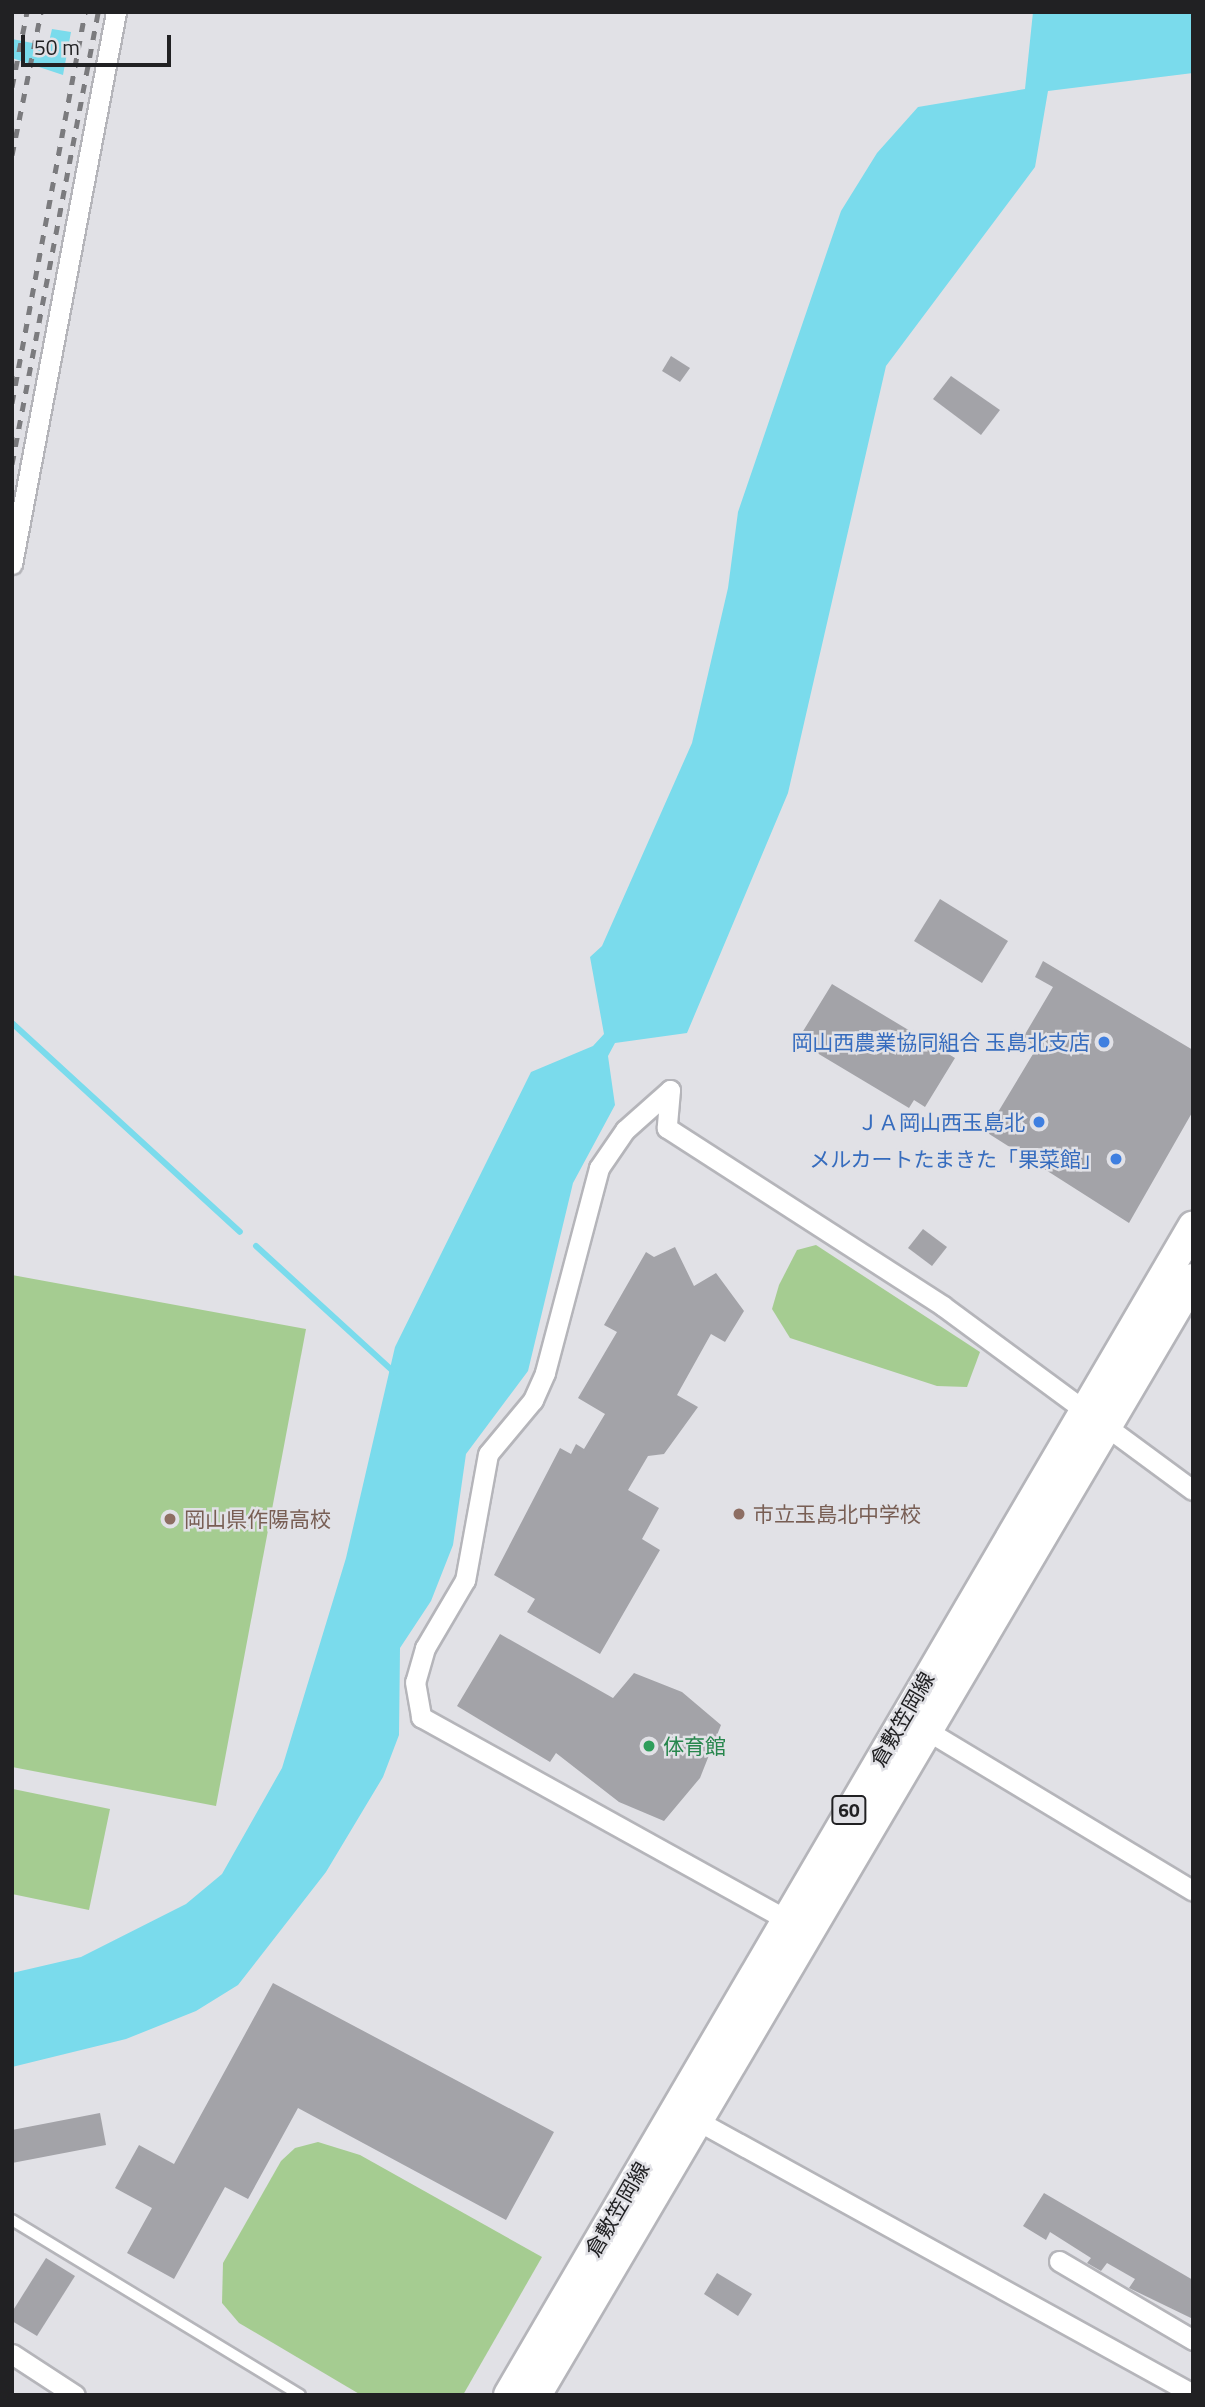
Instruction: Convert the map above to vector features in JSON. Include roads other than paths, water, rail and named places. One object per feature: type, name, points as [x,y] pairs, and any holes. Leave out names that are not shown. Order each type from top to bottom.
[{"type":"main road","name":"倉敷笠岡線","points":[[536,2395],[687,2115],[1095,1415],[1193,1227]]},
{"type":"main road","name":"倉敷笠岡線","points":[[1095,1415],[1193,1279]]},
{"type":"main road","name":"倉敷笠岡線","points":[[509,2395],[687,2115]]},
{"type":"street","points":[[13,555],[116,12]]},
{"type":"street","points":[[797,1926],[421,1717],[415,1682],[425,1648],[464,1580],[488,1454],[533,1400],[545,1373],[599,1168],[625,1130],[670,1090],[667,1128],[943,1306],[1095,1415],[1193,1490]]},
{"type":"street","points":[[915,1724],[1193,1891]]},
{"type":"street","points":[[687,2115],[1193,2394]]},
{"type":"street","points":[[1059,2261],[1193,2340]]},
{"type":"street","points":[[12,2354],[75,2395]]},
{"type":"lane","points":[[12,2220],[300,2395]]},
{"type":"water","points":[[1033,12],[1193,12],[1193,73],[1048,91],[1035,167],[886,366],[788,793],[687,1033],[615,1043],[608,1056],[615,1105],[573,1183],[528,1371],[466,1454],[453,1545],[431,1601],[400,1648],[399,1735],[383,1777],[326,1872],[238,1985],[196,2011],[126,2039],[12,2067],[12,1973],[81,1957],[186,1904],[222,1874],[282,1768],[346,1558],[395,1347],[531,1072],[593,1046],[604,1034],[590,957],[602,946],[692,743],[728,588],[738,512],[841,211],[877,153],[918,107],[1025,89]]},
{"type":"water","points":[[52,29],[71,32],[63,75],[12,58],[12,39],[48,46]]},
{"type":"waterway","points":[[12,1023],[240,1232]]},
{"type":"waterway","points":[[256,1246],[394,1372]]},
{"type":"railway","points":[[12,87],[27,12]]},
{"type":"railway","points":[[12,155],[41,12]]},
{"type":"railway","points":[[12,403],[85,12]]},
{"type":"railway","points":[[12,464],[98,12]]},
{"type":"place","name":"岡山西農業協同組合 玉島北支店","points":[[1104,1042]]},
{"type":"place","name":"ＪＡ岡山西玉島北","points":[[1039,1122]]},
{"type":"place","name":"メルカートたまきた「果菜館」","points":[[1116,1159]]},
{"type":"place","name":"市立玉島北中学校","points":[[739,1514]]},
{"type":"place","name":"岡山県作陽高校","points":[[170,1519]]},
{"type":"place","name":"体育館","points":[[649,1746]]}]
